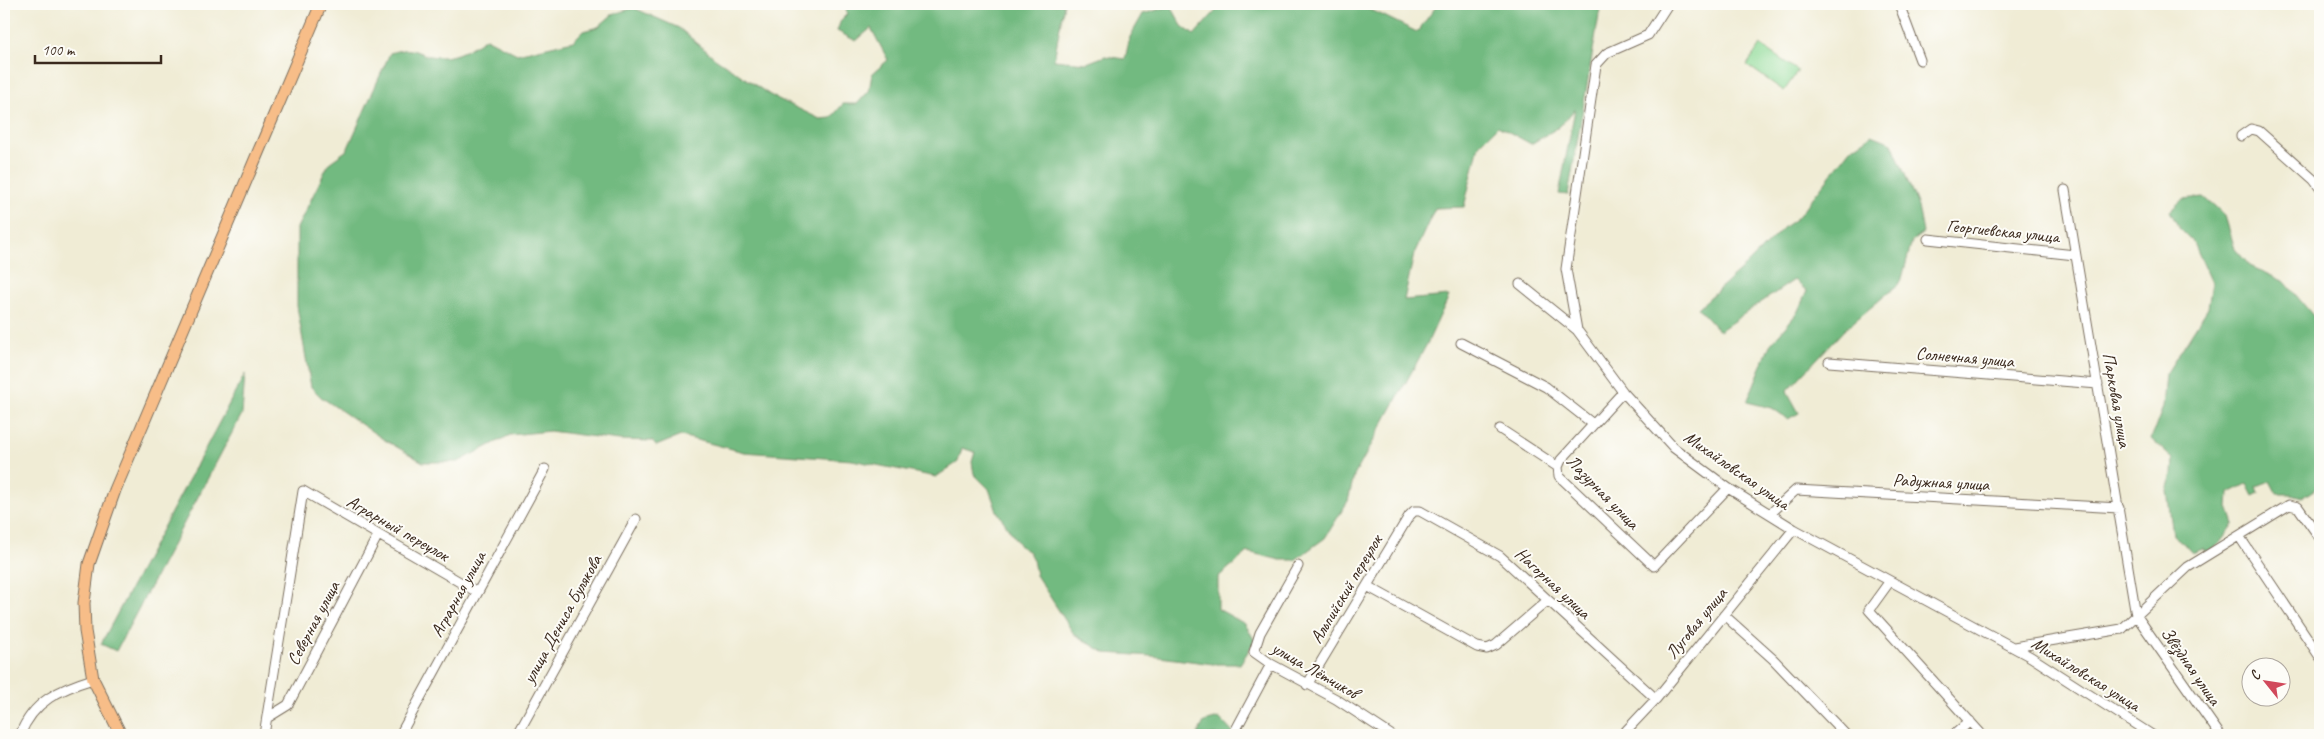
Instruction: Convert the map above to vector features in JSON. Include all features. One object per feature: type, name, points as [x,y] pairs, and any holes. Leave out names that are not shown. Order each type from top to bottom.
[{"type":"main road","points":[[121,735],[93,679],[85,631],[84,603],[89,564],[115,490],[321,4]]},
{"type":"street","name":"Михайловская улица","points":[[1668,4],[1648,35],[1606,53],[1596,65],[1566,268],[1577,330],[1623,392],[1674,448],[1728,488],[1794,529],[2014,647],[2152,735]]},
{"type":"street","points":[[1899,4],[1920,60]]},
{"type":"street","points":[[2241,136],[2251,129],[2259,131],[2314,180],[2320,188]]},
{"type":"street","name":"Парковая улица","points":[[2065,190],[2136,615]]},
{"type":"street","name":"Георгиевская улица","points":[[1928,239],[2075,255]]},
{"type":"street","points":[[1520,284],[1577,330]]},
{"type":"street","points":[[1461,343],[1546,387],[1593,424]]},
{"type":"street","name":"Солнечная улица","points":[[1829,362],[2098,384]]},
{"type":"street","points":[[1558,467],[1593,424],[1623,392]]},
{"type":"street","name":"Лазурная улица","points":[[1500,429],[1558,467],[1559,476],[1654,566],[1728,488]]},
{"type":"street","name":"Аграрная улица","points":[[400,735],[545,469]]},
{"type":"street","name":"Радужная улица","points":[[1770,513],[1796,490],[2119,508]]},
{"type":"street","name":"Аграрный переулок","points":[[267,718],[302,491],[477,592]]},
{"type":"street","points":[[2014,647],[2122,629],[2188,568],[2289,505],[2298,507],[2320,538]]},
{"type":"street","name":"Альпийский переулок","points":[[1307,685],[1408,516],[1414,511]]},
{"type":"street","name":"Нагорная улица","points":[[1414,511],[1420,511],[1500,556],[1656,699]]},
{"type":"street","name":"улица Дениса Булякова","points":[[517,735],[636,519]]},
{"type":"street","name":"Луговая улица","points":[[1622,735],[1656,699],[1794,529]]},
{"type":"street","name":"Северная улица","points":[[267,718],[288,705],[378,535]]},
{"type":"street","points":[[2239,536],[2320,657]]},
{"type":"street","name":"улица Лётчиков","points":[[1298,566],[1260,633],[1254,652],[1307,685],[1336,699],[1391,735]]},
{"type":"street","points":[[1890,581],[1869,610],[1982,735]]},
{"type":"street","points":[[1367,586],[1478,647],[1487,649],[1496,645],[1547,601]]},
{"type":"street","points":[[1724,615],[1773,659],[1846,735]]},
{"type":"street","name":"Звёздная улица","points":[[2136,615],[2220,735]]},
{"type":"street","points":[[1233,735],[1271,664]]},
{"type":"street","points":[[20,735],[29,715],[39,704],[56,692],[93,679]]},
{"type":"street","points":[[264,735],[267,718]]},
{"type":"street","points":[[1954,735],[1970,721]]},
{"type":"green space","points":[[845,4],[1064,4],[1054,60],[1087,63],[1105,56],[1125,59],[1130,37],[1143,14],[1171,6],[1182,26],[1194,35],[1222,4],[1359,4],[1417,32],[1438,4],[1601,4],[1568,195],[1559,194],[1575,109],[1559,127],[1531,144],[1498,126],[1479,145],[1464,207],[1435,208],[1414,254],[1404,300],[1449,296],[1427,344],[1354,476],[1348,501],[1325,538],[1295,560],[1280,560],[1248,552],[1218,577],[1218,609],[1245,624],[1255,641],[1240,664],[1213,664],[1152,656],[1105,653],[1074,634],[1036,575],[1029,552],[1020,546],[997,511],[989,489],[974,474],[972,462],[975,452],[962,448],[958,462],[936,477],[852,460],[744,452],[681,436],[656,446],[652,441],[619,440],[550,431],[510,435],[458,462],[423,462],[383,439],[321,397],[311,387],[297,306],[297,228],[329,163],[347,150],[390,53],[411,50],[431,56],[452,56],[476,45],[486,38],[517,54],[573,41],[583,31],[598,27],[613,14],[634,8],[679,28],[715,58],[770,95],[820,119],[831,118],[843,104],[857,104],[869,91],[872,74],[888,60],[871,28],[856,41],[837,31],[841,20],[847,14]]},
{"type":"green space","points":[[1760,45],[1798,71],[1784,91],[1747,65]]},
{"type":"green space","points":[[1872,135],[1892,143],[1918,206],[1923,233],[1912,241],[1901,282],[1844,330],[1787,391],[1799,413],[1788,419],[1772,408],[1747,402],[1770,345],[1797,313],[1807,291],[1794,280],[1719,331],[1698,308],[1745,266],[1784,227],[1797,218],[1851,149]]},
{"type":"green space","points":[[2203,197],[2225,216],[2235,249],[2250,266],[2285,282],[2320,324],[2320,486],[2303,497],[2292,494],[2277,494],[2270,481],[2257,486],[2259,493],[2253,496],[2247,484],[2229,493],[2228,507],[2234,524],[2219,544],[2208,552],[2203,549],[2192,553],[2173,535],[2167,490],[2172,474],[2173,459],[2151,439],[2163,407],[2166,374],[2208,308],[2212,283],[2194,243],[2179,228],[2170,211],[2183,199]]},
{"type":"green space","points":[[245,374],[242,414],[116,651],[101,644]]},
{"type":"green space","points":[[1219,718],[1235,735],[1197,735],[1204,722]]}]
